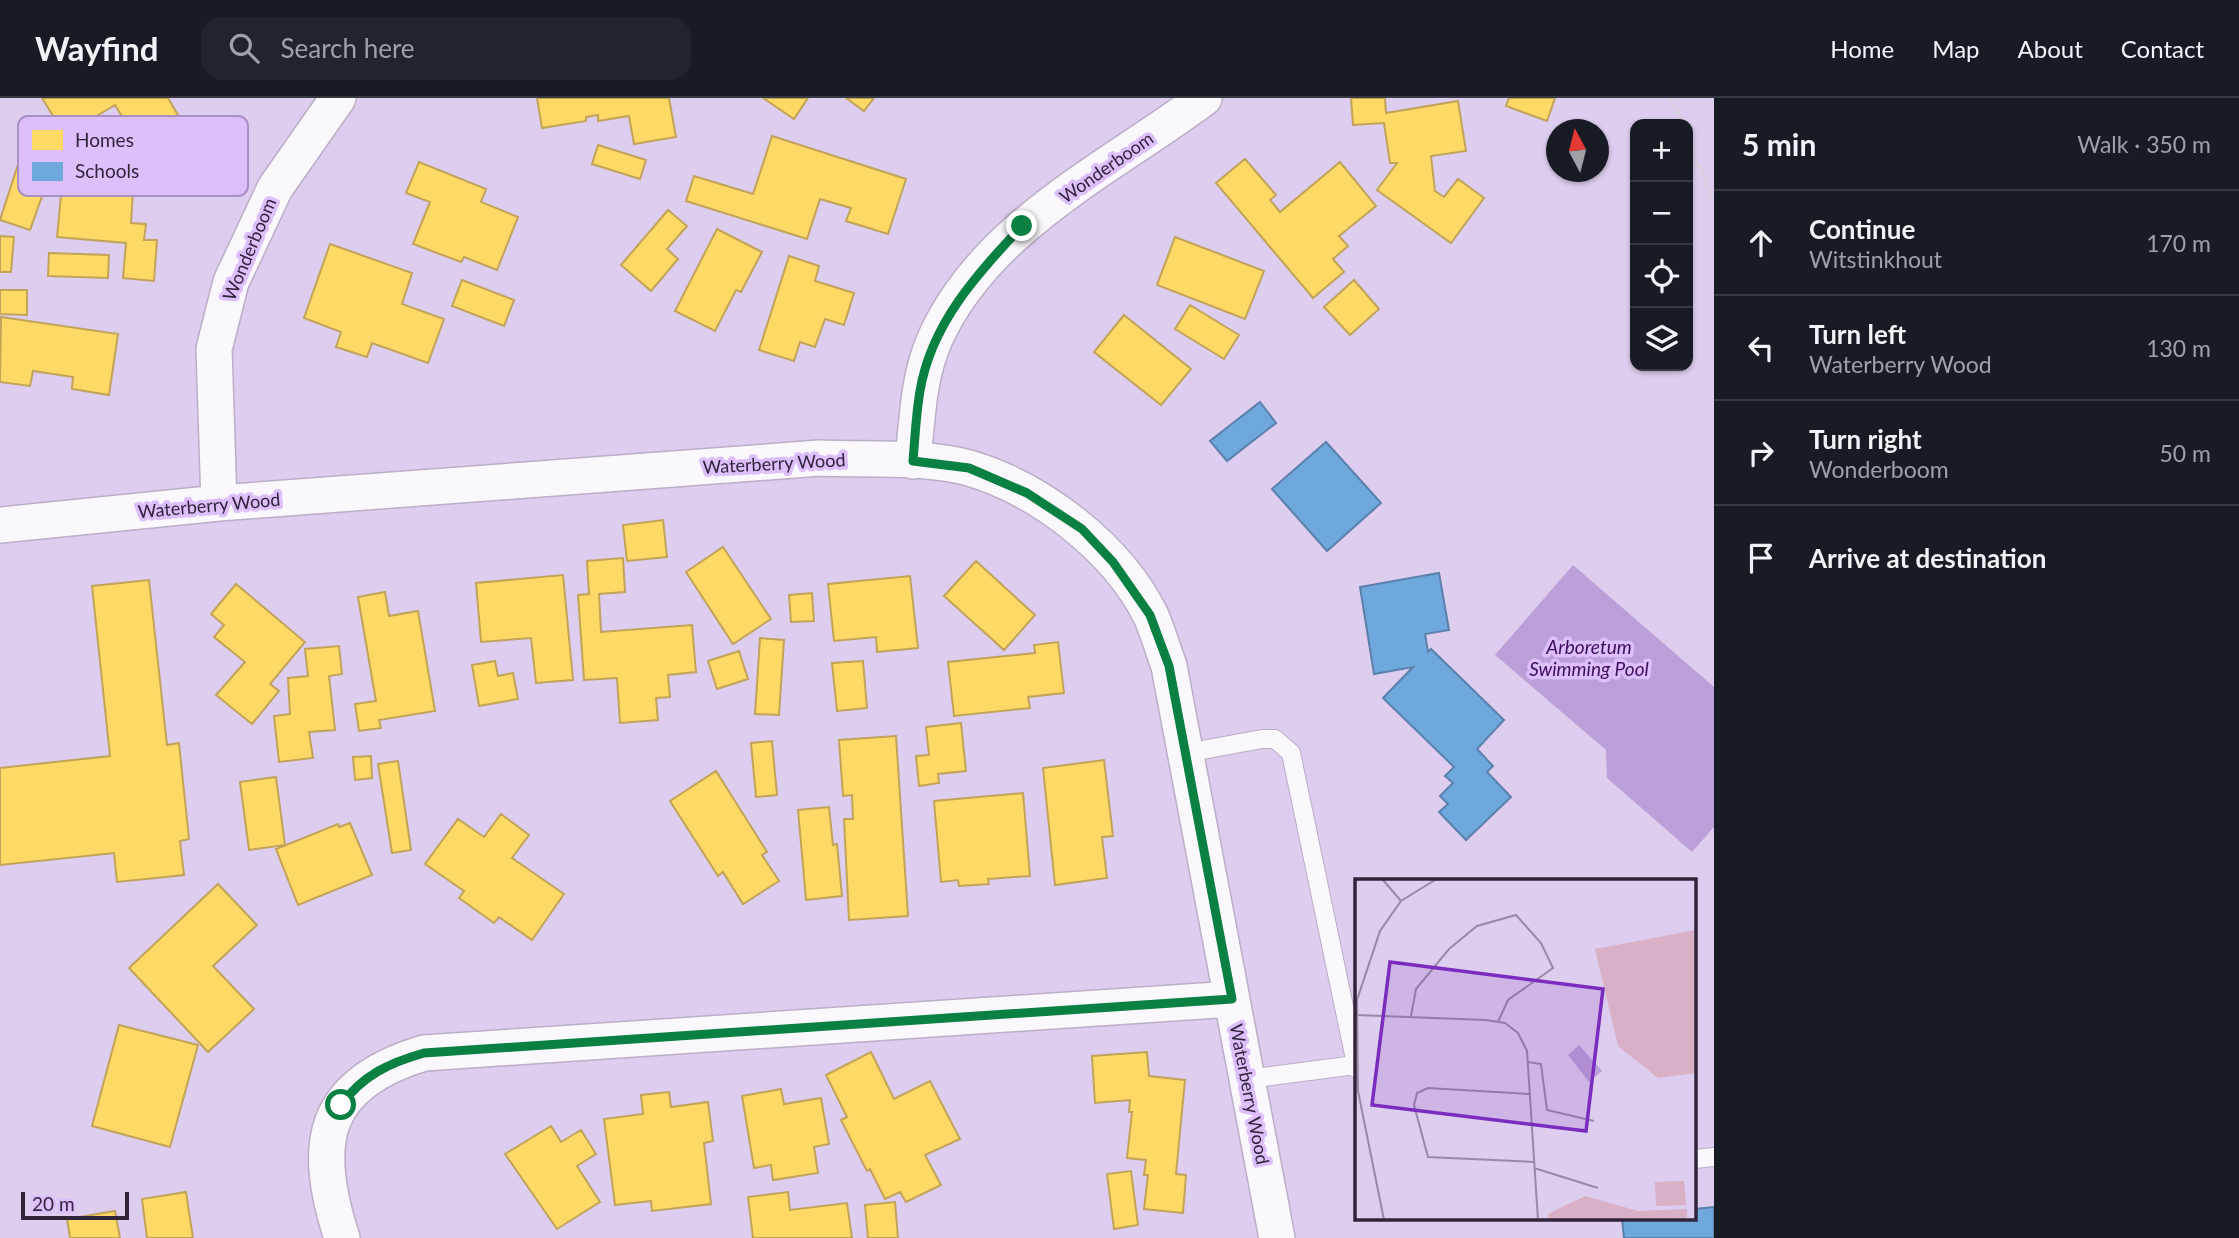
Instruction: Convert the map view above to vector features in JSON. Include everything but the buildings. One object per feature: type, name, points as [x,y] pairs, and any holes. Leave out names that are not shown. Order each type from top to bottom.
[{"type":"street","name":"Wonderboom","points":[[219,503],[214,349],[231,282],[275,188],[338,98]]},
{"type":"street","name":"Wonderboom","points":[[913,461],[920,389],[934,341],[971,281],[1022,226],[1204,98]]},
{"type":"street","name":"Waterberry Wood","points":[[0,525],[219,503],[820,458],[913,461],[969,468],[1027,493],[1082,529],[1113,562],[1150,615],[1169,666],[1277,1238]]},
{"type":"street","points":[[342,1238],[329,1198],[325,1162],[329,1134],[341,1105],[354,1087],[373,1073],[394,1062],[424,1053],[1232,999]]},
{"type":"lane","points":[[1186,753],[1262,739],[1275,740],[1291,753],[1355,1062]]},
{"type":"lane","points":[[1248,1079],[1355,1067]]},
{"type":"lane","points":[[1696,1159],[1714,1157]]},
{"type":"path","points":[[1671,98],[1680,119]]},
{"type":"path","points":[[1693,151],[1714,202]]},
{"type":"water","name":"Arboretum Swimming Pool","points":[[1573,565],[1714,687],[1714,827],[1692,852],[1607,778],[1606,750],[1495,655]]},
{"type":"route","points":[[341,1105],[354,1087],[373,1073],[394,1062],[424,1053],[1232,999],[1169,666],[1150,615],[1113,562],[1082,529],[1027,493],[969,468],[913,461],[920,389],[934,341],[971,281],[1022,226]]}]
